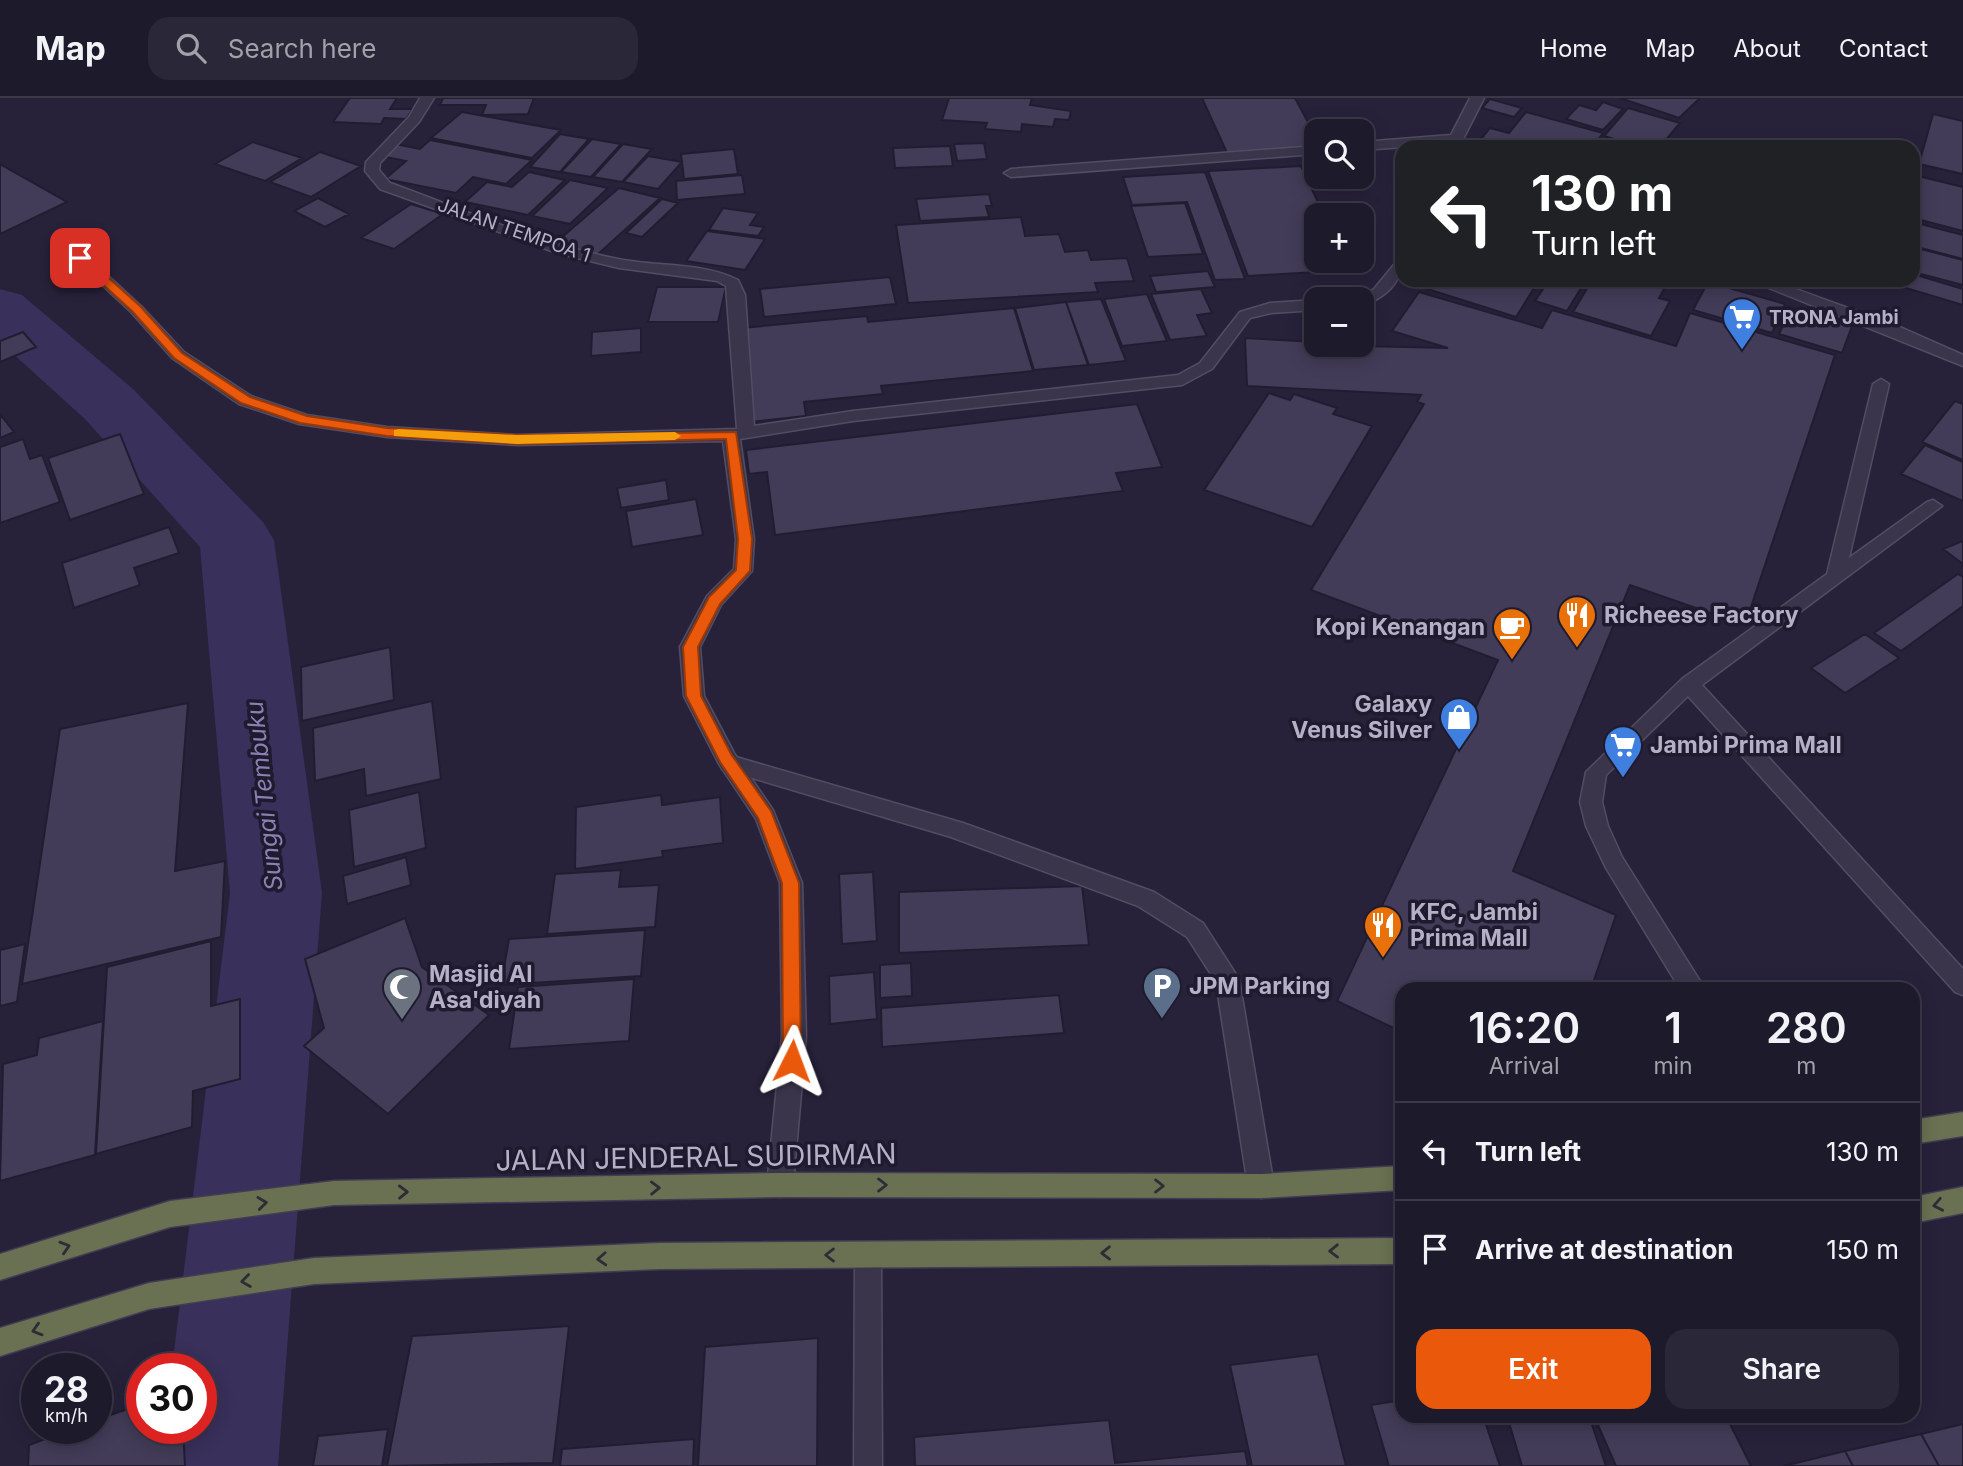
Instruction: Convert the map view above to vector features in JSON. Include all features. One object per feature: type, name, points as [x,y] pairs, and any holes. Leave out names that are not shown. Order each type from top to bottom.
[{"type":"highway","points":[[1920,1131],[1963,1124]]},
{"type":"highway","name":"JALAN JENDERAL SUDIRMAN","points":[[0,1267],[170,1214],[334,1193],[780,1185],[1261,1186],[1395,1178]]},
{"type":"highway","points":[[1920,1209],[1963,1200]]},
{"type":"highway","points":[[0,1342],[149,1296],[314,1271],[659,1256],[1395,1251]]},
{"type":"street","name":"JALAN TEMPOA 1","points":[[427,98],[414,119],[373,162],[372,171],[385,186],[562,250],[619,264],[721,277],[733,284],[737,295],[739,433]]},
{"type":"street","points":[[1456,140],[1477,98]]},
{"type":"street","points":[[1374,146],[1395,145]]},
{"type":"street","points":[[1011,173],[1304,151]]},
{"type":"street","points":[[62,241],[136,309],[178,355],[245,400],[305,420],[387,432],[517,440],[739,433],[853,416],[1182,380],[1206,366],[1245,315],[1270,308],[1304,306]]},
{"type":"street","points":[[1374,294],[1395,273]]},
{"type":"street","points":[[1776,287],[1894,330],[1963,361]]},
{"type":"street","points":[[1836,576],[1881,384]]},
{"type":"street","points":[[739,433],[745,539],[743,571],[714,601],[690,647],[694,696],[729,764],[765,816],[791,883],[794,1037],[780,1185]]},
{"type":"street","points":[[1689,982],[1614,862],[1597,826],[1591,802],[1596,772],[1689,684],[1933,506]]},
{"type":"street","points":[[1689,684],[1963,985]]},
{"type":"street","points":[[729,764],[968,834],[1146,899],[1195,930],[1227,979],[1261,1186]]},
{"type":"street","points":[[867,1255],[868,1466]]},
{"type":"building","points":[[350,98],[397,98],[390,109],[413,109],[406,119],[384,118],[381,124],[333,122]]},
{"type":"building","points":[[443,98],[534,98],[528,114],[482,115],[486,105],[440,105]]},
{"type":"building","points":[[949,98],[1032,98],[1030,105],[1071,111],[1069,120],[1055,119],[1053,127],[1022,124],[1021,132],[985,129],[987,123],[942,120]]},
{"type":"building","points":[[1202,98],[1295,98],[1306,119],[1304,119],[1304,150],[1228,155]]},
{"type":"building","points":[[1620,98],[1700,98],[1679,118]]},
{"type":"building","points":[[1490,99],[1522,108],[1514,117],[1482,108]]},
{"type":"building","points":[[1603,102],[1623,109],[1603,130],[1566,119],[1579,105],[1596,110]]},
{"type":"building","points":[[1628,108],[1680,123],[1666,140],[1617,140],[1604,136]]},
{"type":"building","points":[[462,112],[561,130],[532,158],[431,138]]},
{"type":"building","points":[[1526,112],[1603,133],[1598,140],[1480,140],[1490,128],[1509,133]]},
{"type":"building","points":[[1933,114],[1963,121],[1963,174],[1920,164]]},
{"type":"building","points":[[560,134],[589,139],[560,172],[530,167]]},
{"type":"building","points":[[592,139],[621,144],[591,177],[561,172]]},
{"type":"building","points":[[430,140],[532,160],[506,184],[473,177],[456,193],[385,179],[406,161],[381,156],[395,144],[420,149]]},
{"type":"building","points":[[253,142],[302,158],[265,181],[215,164]]},
{"type":"building","points":[[984,143],[987,159],[957,161],[954,144]]},
{"type":"building","points":[[623,144],[652,149],[622,182],[593,177]]},
{"type":"building","points":[[950,146],[953,166],[895,168],[893,148]]},
{"type":"building","points":[[734,149],[738,174],[684,179],[681,154]]},
{"type":"building","points":[[320,152],[361,166],[311,197],[270,182]]},
{"type":"building","points":[[648,156],[682,162],[658,189],[623,182]]},
{"type":"building","points":[[0,164],[67,202],[0,234]]},
{"type":"building","points":[[1301,166],[1304,172],[1304,189],[1312,189],[1318,203],[1304,203],[1304,273],[1248,276],[1208,171]]},
{"type":"building","points":[[529,172],[565,180],[528,215],[465,202],[487,182],[512,187]]},
{"type":"building","points":[[1205,172],[1245,279],[1215,280],[1187,202],[1132,205],[1123,177]]},
{"type":"building","points":[[742,175],[745,194],[677,200],[676,181]]},
{"type":"building","points":[[1920,176],[1963,187],[1963,231],[1920,220]]},
{"type":"building","points":[[570,180],[608,188],[570,224],[532,216]]},
{"type":"building","points":[[619,188],[660,198],[597,255],[554,244]]},
{"type":"building","points":[[989,194],[992,206],[986,206],[989,217],[920,221],[916,199]]},
{"type":"building","points":[[318,198],[349,214],[325,227],[294,211]]},
{"type":"building","points":[[662,199],[678,203],[642,237],[626,233]]},
{"type":"building","points":[[1185,203],[1203,254],[1148,257],[1131,206]]},
{"type":"building","points":[[411,204],[443,214],[394,249],[361,238]]},
{"type":"building","points":[[723,208],[758,213],[750,225],[764,227],[758,236],[709,230]]},
{"type":"building","points":[[1021,217],[1025,236],[1059,234],[1065,252],[1088,250],[1091,260],[1127,258],[1134,281],[1095,283],[1098,292],[908,303],[896,225]]},
{"type":"building","points":[[1920,224],[1963,235],[1963,259],[1920,248]]},
{"type":"building","points":[[707,231],[765,239],[745,270],[686,261]]},
{"type":"building","points":[[1920,249],[1963,260],[1963,285],[1920,274]]},
{"type":"building","points":[[1208,271],[1215,287],[1156,292],[1150,276]]},
{"type":"building","points":[[1920,276],[1963,289],[1963,305],[1903,287],[1920,287]]},
{"type":"building","points":[[890,277],[896,304],[764,317],[760,289]]},
{"type":"building","points":[[657,287],[726,287],[718,322],[648,322]]},
{"type":"building","points":[[1421,287],[1535,287],[1516,317]]},
{"type":"building","points":[[1544,287],[1582,287],[1567,311],[1535,301]]},
{"type":"building","points":[[1588,287],[1665,287],[1659,298],[1670,301],[1651,336],[1573,312]]},
{"type":"building","points":[[1705,287],[1726,287],[1785,304],[1772,333],[1693,310]]},
{"type":"building","points":[[1201,289],[1212,313],[1197,315],[1207,336],[1170,340],[1151,294]]},
{"type":"building","points":[[1419,292],[1542,328],[1552,310],[1676,346],[1690,313],[1835,355],[1745,625],[1630,585],[1513,871],[1616,915],[1593,982],[1395,982],[1395,1029],[1337,1001],[1498,660],[1311,590],[1424,404],[1417,402],[1421,395],[1247,386],[1245,338],[1304,341],[1304,357],[1374,357],[1374,346],[1448,348],[1392,331]]},
{"type":"building","points":[[1147,294],[1167,341],[1122,346],[1104,299]]},
{"type":"building","points":[[1101,299],[1126,361],[1089,365],[1066,302]]},
{"type":"building","points":[[1066,302],[1088,365],[1034,370],[1015,308]]},
{"type":"building","points":[[1014,308],[1033,371],[881,386],[883,394],[804,402],[806,416],[750,422],[742,328],[867,316],[868,322]]},
{"type":"building","points":[[1791,308],[1852,326],[1842,353],[1779,334]]},
{"type":"building","points":[[641,328],[641,352],[591,356],[592,332]]},
{"type":"building","points":[[23,332],[36,347],[0,362],[0,341]]},
{"type":"building","points":[[1269,393],[1290,400],[1294,394],[1337,408],[1333,414],[1372,426],[1312,527],[1204,490]]},
{"type":"building","points":[[1955,401],[1963,404],[1963,460],[1922,442]]},
{"type":"building","points":[[1137,404],[1162,467],[1116,473],[1123,491],[775,535],[767,472],[749,474],[746,450]]},
{"type":"building","points":[[0,414],[14,432],[0,438]]},
{"type":"building","points":[[120,434],[144,494],[70,520],[48,458]]},
{"type":"building","points":[[23,439],[30,459],[42,455],[60,502],[0,523],[0,447]]},
{"type":"building","points":[[1925,445],[1963,462],[1963,501],[1901,474]]},
{"type":"building","points":[[666,480],[669,500],[621,508],[617,488]]},
{"type":"building","points":[[696,499],[703,535],[632,547],[626,511]]},
{"type":"building","points":[[169,527],[179,553],[134,568],[140,585],[74,608],[62,563]]},
{"type":"building","points":[[1963,541],[1963,564],[1943,549]]},
{"type":"building","points":[[1958,574],[1963,577],[1963,606],[1901,651],[1874,633]]},
{"type":"building","points":[[1865,634],[1899,658],[1845,693],[1811,668]]},
{"type":"building","points":[[390,647],[394,700],[302,721],[301,667]]},
{"type":"building","points":[[432,701],[441,779],[366,796],[364,769],[315,781],[313,728]]},
{"type":"building","points":[[188,703],[175,871],[225,861],[221,937],[22,984],[60,729]]},
{"type":"building","points":[[419,792],[426,848],[354,867],[349,810]]},
{"type":"building","points":[[661,795],[662,805],[720,797],[723,843],[662,851],[663,857],[575,869],[576,807]]},
{"type":"building","points":[[406,857],[411,885],[347,904],[343,876]]},
{"type":"building","points":[[621,870],[619,887],[659,885],[655,927],[547,934],[555,874]]},
{"type":"building","points":[[873,872],[877,941],[842,944],[839,874]]},
{"type":"building","points":[[1082,886],[1089,945],[899,953],[899,892]]},
{"type":"building","name":"Masjid Al Asa'diyah","points":[[405,918],[422,967],[489,1015],[388,1114],[304,1046],[324,1028],[305,959]]},
{"type":"building","points":[[645,930],[641,976],[501,985],[509,939]]},
{"type":"building","points":[[211,941],[211,1006],[240,999],[240,1079],[193,1091],[192,1127],[96,1154],[107,967]]},
{"type":"building","points":[[25,944],[17,1002],[0,1006],[0,950]]},
{"type":"building","points":[[911,963],[912,996],[880,998],[880,965]]},
{"type":"building","points":[[874,972],[877,1019],[830,1024],[829,976]]},
{"type":"building","points":[[634,979],[629,1041],[509,1049],[518,987]]},
{"type":"building","points":[[1059,995],[1064,1033],[882,1047],[881,1008]]},
{"type":"building","points":[[103,1021],[95,1155],[0,1181],[3,1064],[37,1055],[39,1038]]},
{"type":"building","points":[[569,1326],[553,1463],[387,1466],[412,1336]]},
{"type":"building","points":[[818,1338],[817,1466],[698,1466],[705,1347]]},
{"type":"building","points":[[1318,1354],[1346,1466],[1252,1466],[1230,1365]]},
{"type":"building","points":[[1395,1401],[1395,1423],[1485,1423],[1500,1466],[1389,1466],[1371,1405]]},
{"type":"building","points":[[126,1410],[126,1444],[184,1444],[185,1466],[28,1466],[29,1445],[32,1444],[112,1444],[112,1414]]},
{"type":"building","points":[[1109,1420],[1115,1463],[1245,1451],[1248,1466],[915,1466],[914,1437]]},
{"type":"building","points":[[1509,1423],[1591,1423],[1606,1466],[1522,1466]]},
{"type":"building","points":[[1597,1423],[1730,1423],[1751,1466],[1616,1466]]},
{"type":"building","points":[[1963,1424],[1963,1466],[1939,1466],[1921,1434]]},
{"type":"building","points":[[388,1429],[382,1466],[313,1466],[318,1436]]},
{"type":"building","points":[[1921,1434],[1939,1466],[1853,1466],[1845,1451]]},
{"type":"building","points":[[694,1439],[693,1466],[560,1466],[562,1449]]},
{"type":"building","points":[[1845,1451],[1853,1466],[1784,1466]]},
{"type":"waterway","name":"Sungai Tembuku","points":[[0,308],[109,404],[237,540],[276,893],[219,1466]]},
{"type":"slow traffic","points":[[399,433],[517,440],[675,436]]},
{"type":"place","name":"TRONA Jambi","points":[[1742,351]]},
{"type":"place","name":"Richeese Factory","points":[[1577,649]]},
{"type":"place","name":"Kopi Kenangan","points":[[1512,661]]},
{"type":"place","name":"Galaxy Venus Silver","points":[[1459,751]]},
{"type":"place","name":"Jambi Prima Mall","points":[[1623,779]]},
{"type":"place","name":"KFC, Jambi Prima Mall","points":[[1383,959]]},
{"type":"place","name":"JPM Parking","points":[[1162,1020]]},
{"type":"place","name":"Masjid Al Asa'diyah","points":[[402,1021]]},
{"type":"route","points":[[80,258],[136,309],[178,355],[245,400],[305,420],[387,432],[517,440],[732,435],[745,539],[743,571],[714,601],[690,647],[694,696],[726,758],[765,816],[791,883],[794,1037],[792,1061]]}]
